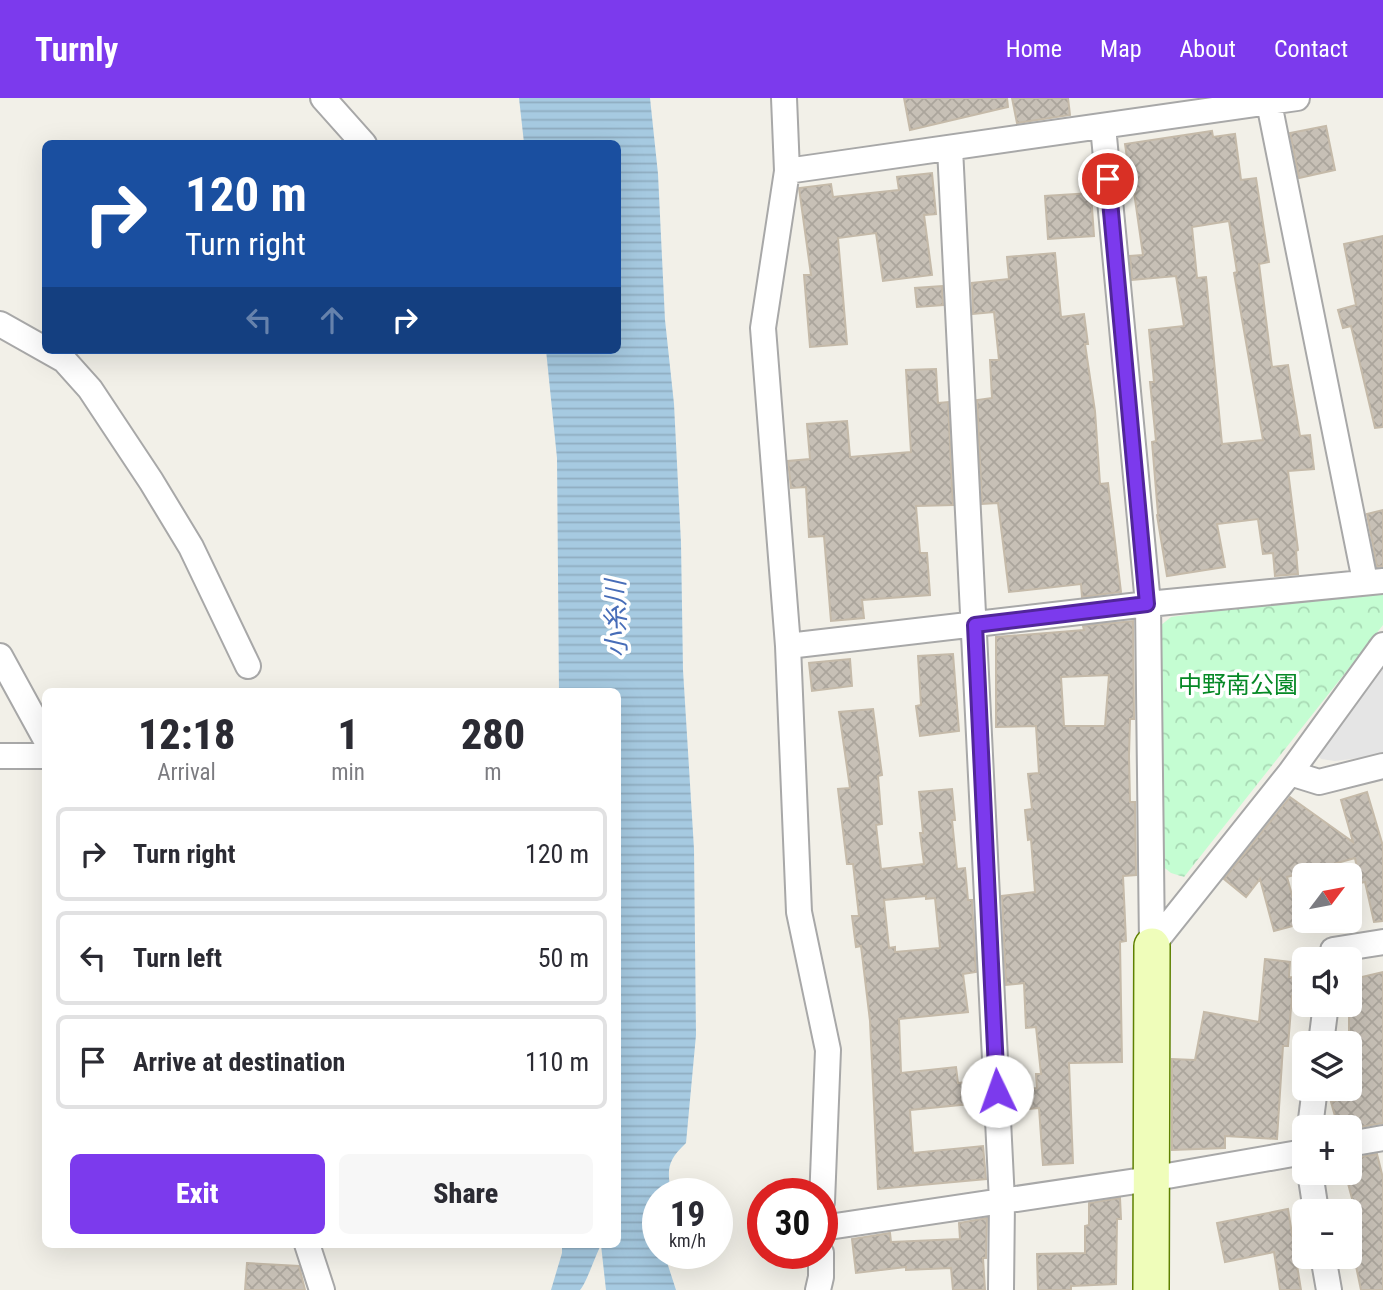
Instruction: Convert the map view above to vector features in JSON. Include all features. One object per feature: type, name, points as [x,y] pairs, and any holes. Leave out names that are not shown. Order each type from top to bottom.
[{"type":"street","points":[[323,98],[360,140]]},
{"type":"street","points":[[784,98],[787,171],[763,328],[788,646],[799,912],[828,1050],[823,1178]]},
{"type":"street","points":[[787,171],[1297,98]]},
{"type":"street","points":[[788,646],[1147,604],[1374,581],[1269,100]]},
{"type":"street","points":[[1102,125],[1147,604],[1152,946],[1151,1290]]},
{"type":"street","points":[[950,148],[1002,1201],[1001,1290]]},
{"type":"street","points":[[0,324],[42,348]]},
{"type":"street","points":[[53,354],[64,360],[90,389],[151,481],[191,547],[248,666]]},
{"type":"street","points":[[1152,946],[1290,773],[1383,645]]},
{"type":"street","points":[[0,656],[42,733]]},
{"type":"street","points":[[0,756],[42,756]]},
{"type":"street","points":[[1290,773],[1319,782],[1383,766]]},
{"type":"street","points":[[1352,947],[1383,942]]},
{"type":"street","points":[[1362,1142],[1383,1138]]},
{"type":"street","points":[[838,1226],[1150,1179],[1292,1154]]},
{"type":"street","points":[[307,1248],[322,1290]]},
{"type":"street","points":[[818,1290],[821,1269]]},
{"type":"street","points":[[1325,1269],[1329,1290]]},
{"type":"green space","name":"中野南公園","points":[[1383,587],[1383,625],[1184,877],[1171,873],[1161,865],[1160,626],[1171,617]]},
{"type":"shaded area","points":[[1383,659],[1383,755],[1335,761],[1321,759],[1314,751]]},
{"type":"water","name":"小糸川","points":[[519,98],[650,98],[658,174],[681,543],[683,670],[694,849],[696,1035],[686,1143],[672,1160],[669,1178],[642,1178],[642,1269],[669,1269],[676,1290],[606,1290],[601,1248],[621,1248],[621,688],[559,688],[557,458],[546,354],[621,354],[621,140],[524,140]]},
{"type":"water","points":[[562,1248],[600,1248],[580,1290],[551,1290]]},
{"type":"building","points":[[904,98],[1007,98],[1008,107],[910,130]]},
{"type":"building","points":[[1012,98],[1068,98],[1070,115],[1017,123]]},
{"type":"building","points":[[1326,126],[1335,170],[1299,178],[1290,133]]},
{"type":"building","points":[[1212,131],[1213,137],[1235,134],[1241,180],[1256,178],[1269,262],[1259,264],[1272,367],[1288,365],[1300,436],[1310,435],[1314,469],[1288,471],[1298,550],[1298,574],[1275,576],[1273,553],[1263,554],[1258,519],[1217,524],[1225,567],[1167,576],[1157,515],[1152,442],[1156,441],[1150,382],[1154,382],[1149,330],[1184,326],[1176,276],[1132,280],[1130,256],[1143,255],[1125,144]],"holes":[[[1229,221],[1237,272],[1234,273],[1263,440],[1222,444],[1206,277],[1197,278],[1192,227]]]},
{"type":"building","points":[[932,173],[936,214],[924,215],[932,275],[883,281],[876,233],[838,238],[847,344],[810,347],[804,275],[811,275],[799,188],[831,184],[833,197],[899,190],[897,177]]},
{"type":"building","points":[[1091,193],[1094,236],[1048,239],[1045,196]]},
{"type":"building","points":[[1383,236],[1383,427],[1375,428],[1351,326],[1343,328],[1338,310],[1356,305],[1344,244]]},
{"type":"building","points":[[1055,253],[1061,317],[1084,314],[1100,484],[1108,483],[1121,592],[1082,597],[1081,584],[1009,592],[998,503],[982,504],[977,400],[992,398],[990,360],[999,360],[994,312],[973,314],[972,283],[1009,279],[1007,257]]},
{"type":"building","points":[[942,286],[943,305],[917,307],[915,288]]},
{"type":"building","points":[[936,369],[938,403],[948,402],[953,505],[916,506],[920,553],[927,553],[930,595],[862,600],[864,618],[831,621],[824,536],[809,537],[806,487],[791,488],[788,461],[810,459],[807,424],[847,421],[850,457],[911,452],[906,370]]},
{"type":"building","points":[[1383,510],[1383,566],[1377,567],[1367,514]]},
{"type":"building","points":[[1133,621],[1134,719],[1130,719],[1129,756],[1130,802],[1135,802],[1136,875],[1123,876],[1126,941],[1120,942],[1122,1062],[1069,1063],[1073,1163],[1043,1165],[1039,1108],[1015,1110],[1013,1090],[1037,1088],[1036,1074],[1041,1074],[1036,1027],[1026,1028],[1024,983],[1006,985],[1002,896],[1035,892],[1031,839],[1028,840],[1025,810],[1032,809],[1028,774],[1039,773],[1036,726],[996,727],[996,637],[1084,630],[1083,626]],"holes":[[[1109,675],[1105,726],[1064,726],[1061,677]]]},
{"type":"building","points":[[953,654],[959,731],[920,736],[916,706],[921,705],[918,656]]},
{"type":"building","points":[[850,659],[852,686],[812,691],[809,663]]},
{"type":"building","points":[[873,709],[882,775],[878,776],[882,824],[876,825],[881,869],[924,864],[919,792],[952,789],[957,869],[965,868],[968,900],[972,900],[976,972],[963,974],[968,1012],[899,1019],[901,1073],[956,1067],[958,1083],[977,1081],[980,1103],[910,1110],[913,1153],[983,1146],[986,1179],[878,1189],[870,1021],[861,946],[856,947],[852,916],[859,916],[853,864],[847,864],[838,789],[850,788],[839,712]],"holes":[[[926,896],[926,899],[935,898],[940,948],[895,952],[895,947],[889,948],[884,900]]]},
{"type":"building","points":[[1367,792],[1383,846],[1383,921],[1374,922],[1365,882],[1362,883],[1362,863],[1356,863],[1355,858],[1337,863],[1292,863],[1292,876],[1287,877],[1292,895],[1292,926],[1274,931],[1260,879],[1246,897],[1224,879],[1290,797],[1353,842],[1341,800]]},
{"type":"building","points":[[1265,959],[1290,962],[1292,996],[1288,1046],[1283,1046],[1277,1139],[1225,1136],[1225,1148],[1172,1150],[1172,1059],[1195,1060],[1204,1012],[1259,1022]]},
{"type":"building","points":[[1383,972],[1383,1123],[1362,1127],[1362,1115],[1335,1115],[1331,1102],[1362,1101],[1362,1031],[1349,1031],[1349,1017],[1362,1017],[1362,977]]},
{"type":"building","points":[[1377,1154],[1383,1178],[1383,1290],[1361,1290],[1357,1269],[1362,1269],[1362,1199],[1352,1199],[1348,1185],[1362,1185],[1362,1157]]},
{"type":"building","points":[[1120,1198],[1116,1284],[1071,1286],[1071,1290],[1038,1290],[1037,1254],[1085,1253],[1085,1226],[1089,1225],[1089,1203]]},
{"type":"building","points":[[1288,1209],[1292,1234],[1292,1269],[1298,1269],[1301,1290],[1280,1290],[1274,1252],[1225,1262],[1217,1223]]},
{"type":"building","points":[[987,1218],[986,1258],[983,1258],[985,1290],[953,1290],[951,1268],[906,1270],[906,1267],[856,1273],[852,1239],[890,1233],[891,1242],[960,1239],[959,1223]]},
{"type":"building","points":[[247,1263],[299,1266],[305,1290],[245,1290]]},
{"type":"route","points":[[997,1091],[975,625],[1147,604],[1108,179]]}]
